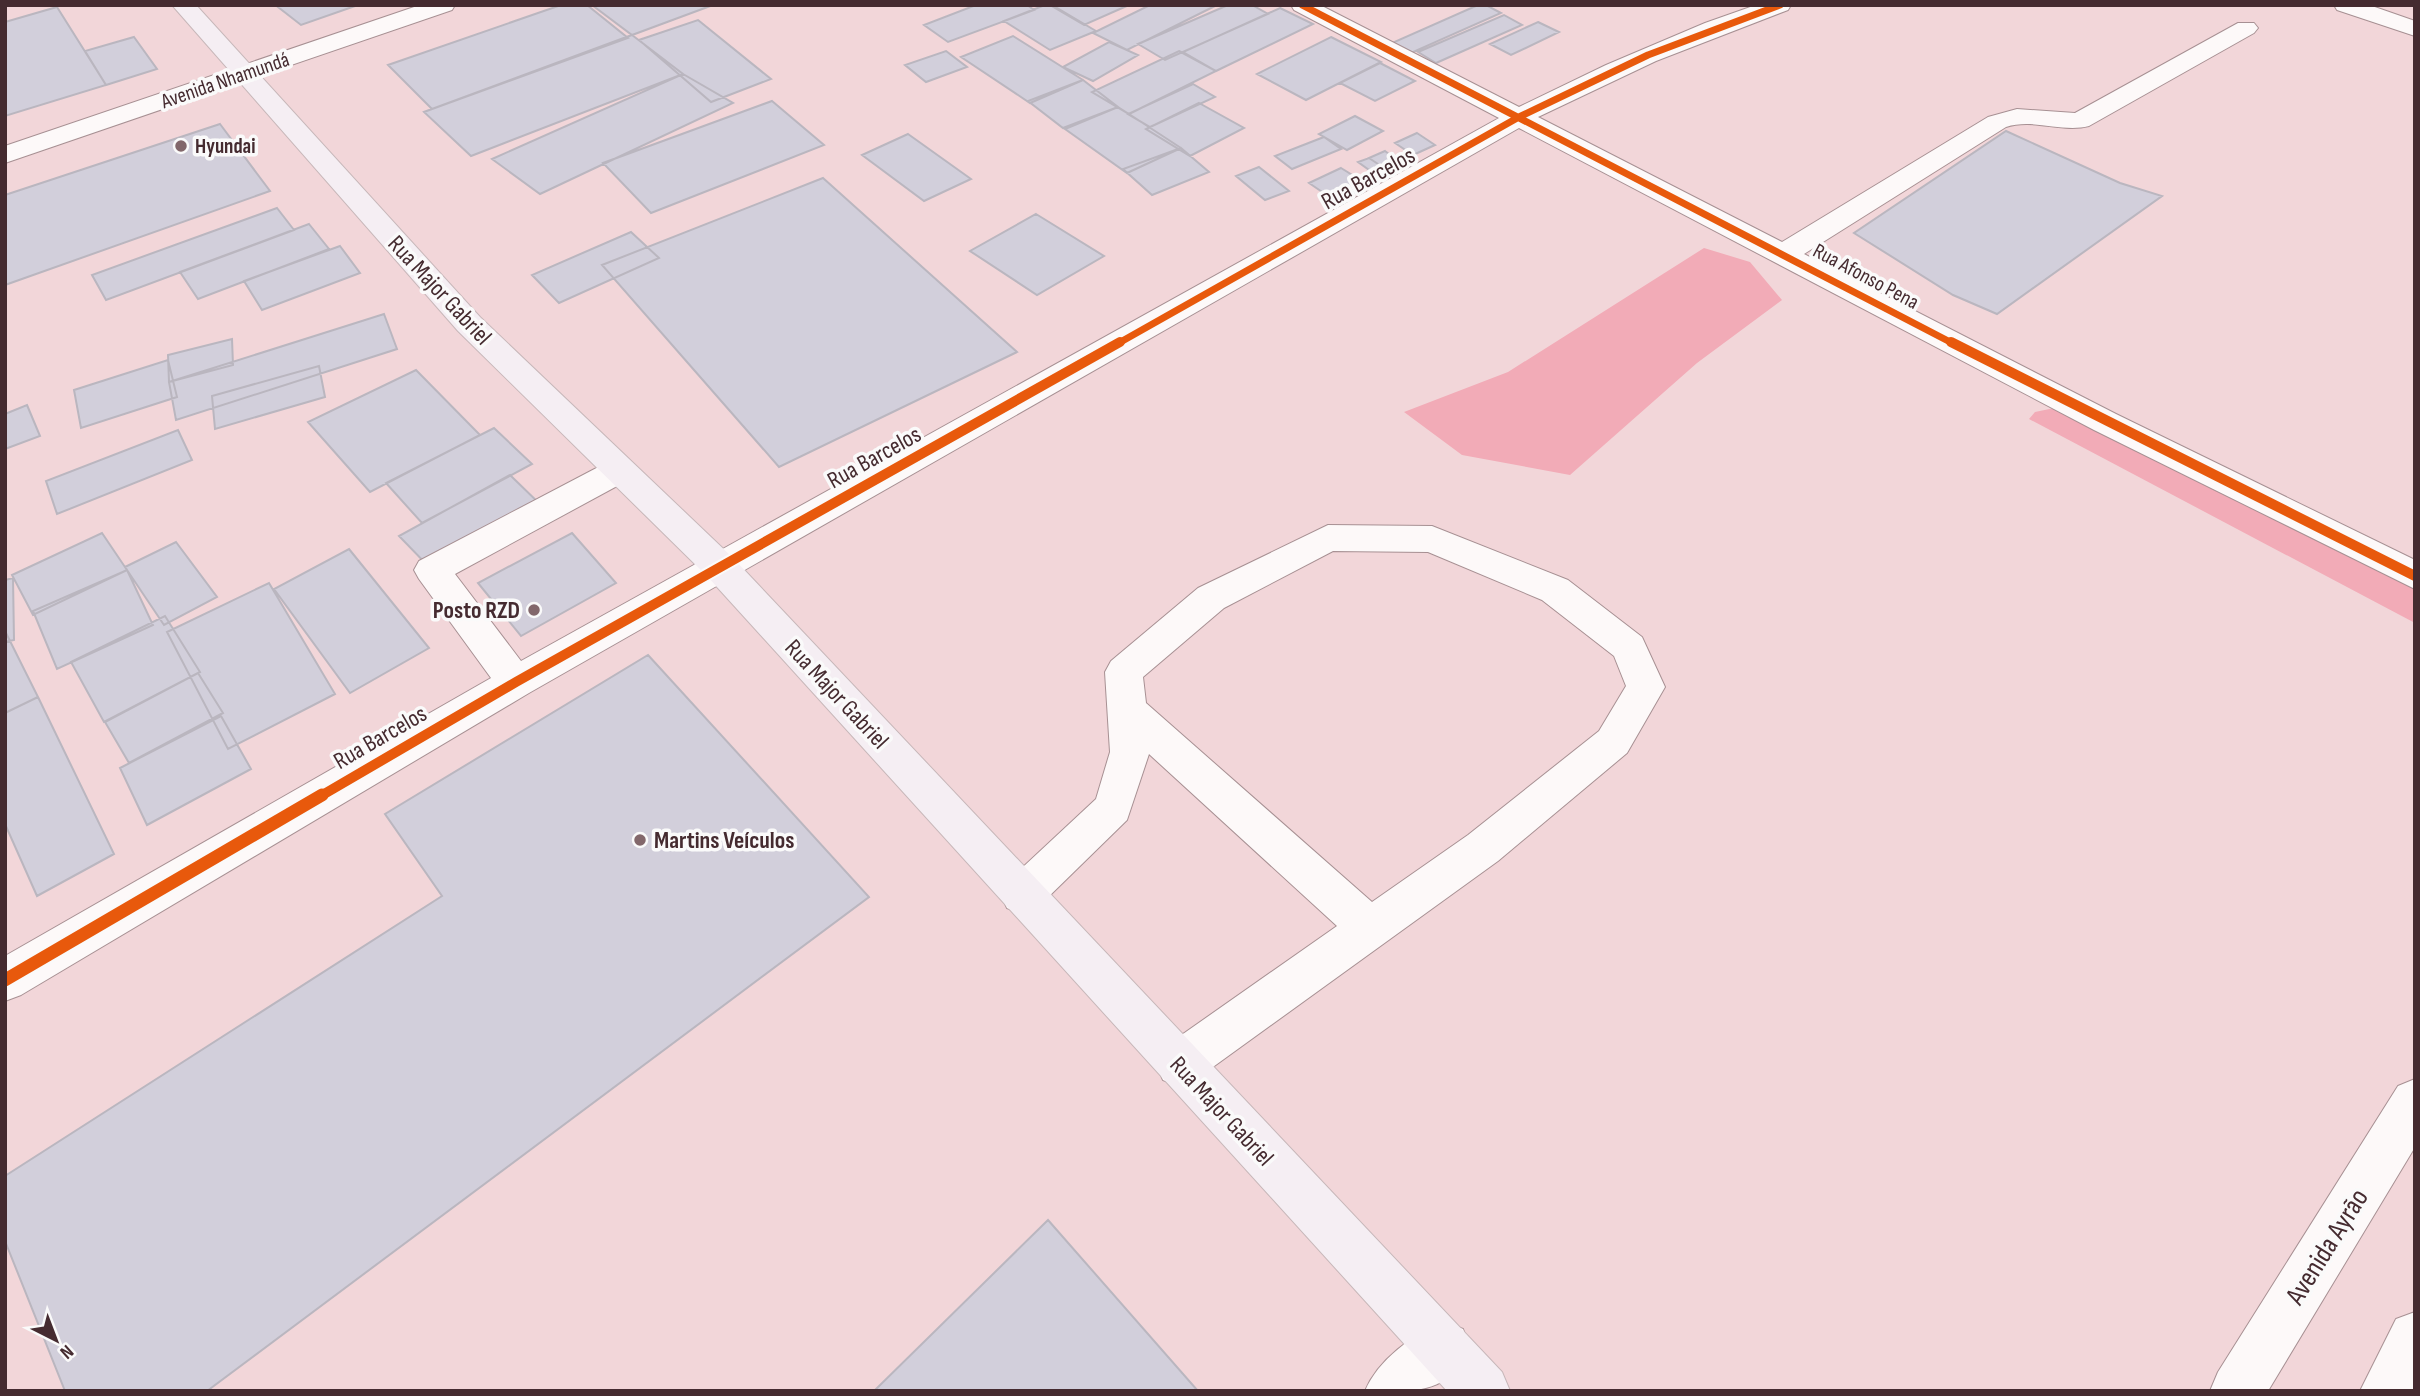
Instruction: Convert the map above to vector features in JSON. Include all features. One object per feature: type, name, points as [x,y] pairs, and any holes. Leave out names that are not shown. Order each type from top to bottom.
[{"type":"main road","name":"Rua Major Gabriel","points":[[183,5],[469,324],[720,567],[1483,1391]]},
{"type":"street","name":"Avenida Nhamundá","points":[[5,155],[444,5]]},
{"type":"street","name":"Rua Afonso Pena","points":[[1302,5],[2105,422],[2415,576]]},
{"type":"street","name":"Rua Barcelos","points":[[5,980],[516,682],[1519,117],[1618,68],[1732,21],[1780,5]]},
{"type":"street","points":[[2345,5],[2415,29]]},
{"type":"street","points":[[1783,254],[1997,122],[2024,116],[2064,122],[2080,121],[2246,28]]},
{"type":"street","points":[[516,682],[432,570],[618,471]]},
{"type":"street","points":[[1022,895],[1113,808],[1130,752],[1125,672],[1211,598],[1328,538],[1432,539],[1555,590],[1629,647],[1646,687],[1613,742],[1483,848],[1179,1065]]},
{"type":"street","points":[[1128,711],[1371,929]]},
{"type":"street","name":"Avenida Ayrão","points":[[2237,1391],[2415,1102]]},
{"type":"street","points":[[2387,1391],[2415,1338]]},
{"type":"street","points":[[1392,1391],[1444,1348]]},
{"type":"shaded area","points":[[1704,248],[1750,262],[1782,300],[1697,363],[1570,475],[1462,455],[1404,412],[1508,372]]},
{"type":"shaded area","points":[[2059,407],[2415,585],[2415,623],[2029,419],[2035,412]]},
{"type":"building","points":[[358,5],[301,25],[278,7]]},
{"type":"building","points":[[561,5],[587,5],[628,38],[432,109],[388,65]]},
{"type":"building","points":[[592,5],[713,5],[632,35]]},
{"type":"building","points":[[976,5],[1027,5],[1034,10],[948,42],[924,25]]},
{"type":"building","points":[[1045,5],[1052,5],[1096,31],[1050,50],[1004,21]]},
{"type":"building","points":[[1050,5],[1129,5],[1084,25]]},
{"type":"building","points":[[1150,5],[1217,5],[1127,50],[1093,33]]},
{"type":"building","points":[[1228,5],[1252,5],[1268,14],[1165,60],[1138,44]]},
{"type":"building","points":[[1478,5],[1486,5],[1501,13],[1411,53],[1392,43]]},
{"type":"building","points":[[57,7],[106,85],[5,116],[5,22]]},
{"type":"building","points":[[1280,8],[1313,24],[1216,71],[1183,52]]},
{"type":"building","points":[[1504,15],[1522,25],[1436,63],[1418,52]]},
{"type":"building","points":[[698,20],[771,79],[711,102],[639,40]]},
{"type":"building","points":[[1538,22],[1559,32],[1511,55],[1490,44]]},
{"type":"building","points":[[632,35],[683,74],[471,156],[424,112]]},
{"type":"building","points":[[1013,36],[1083,80],[1030,103],[961,57]]},
{"type":"building","points":[[134,37],[157,69],[106,85],[85,51]]},
{"type":"building","points":[[1331,37],[1381,62],[1306,100],[1257,74]]},
{"type":"building","points":[[1109,42],[1138,55],[1093,81],[1063,67]]},
{"type":"building","points":[[946,51],[967,67],[926,82],[905,65]]},
{"type":"building","points":[[1179,51],[1216,71],[1129,114],[1092,92]]},
{"type":"building","points":[[1380,63],[1415,81],[1375,101],[1340,83]]},
{"type":"building","points":[[683,74],[733,103],[540,194],[492,159]]},
{"type":"building","points":[[1083,80],[1118,107],[1063,128],[1028,101]]},
{"type":"building","points":[[1193,84],[1215,97],[1150,127],[1128,114]]},
{"type":"building","points":[[772,101],[824,145],[651,213],[603,163]]},
{"type":"building","points":[[1199,103],[1244,128],[1190,156],[1146,129]]},
{"type":"building","points":[[1118,107],[1181,148],[1127,173],[1065,129]]},
{"type":"building","points":[[1355,116],[1383,131],[1347,150],[1319,134]]},
{"type":"building","points":[[220,124],[270,191],[5,285],[5,195]]},
{"type":"building","points":[[2006,131],[2120,183],[2162,196],[1997,314],[1953,295],[1854,233]]},
{"type":"building","points":[[1417,133],[1435,145],[1413,155],[1395,143]]},
{"type":"building","points":[[908,134],[971,179],[924,201],[862,155]]},
{"type":"building","points":[[1324,137],[1341,149],[1292,169],[1275,156]]},
{"type":"building","points":[[1181,148],[1209,172],[1152,195],[1123,169]]},
{"type":"building","points":[[1385,151],[1402,164],[1387,170],[1369,158]]},
{"type":"building","points":[[1369,158],[1389,172],[1379,177],[1358,162]]},
{"type":"building","points":[[1259,167],[1289,191],[1265,200],[1236,176]]},
{"type":"building","points":[[1341,168],[1370,186],[1337,202],[1309,183]]},
{"type":"building","points":[[823,178],[1017,352],[779,467],[602,265]]},
{"type":"building","points":[[277,208],[294,230],[106,300],[92,275]]},
{"type":"building","points":[[1036,214],[1104,256],[1037,295],[970,251]]},
{"type":"building","points":[[309,224],[329,249],[198,299],[180,272]]},
{"type":"building","points":[[631,232],[659,258],[559,303],[532,275]]},
{"type":"building","points":[[340,246],[360,273],[262,310],[244,281]]},
{"type":"building","points":[[384,314],[397,349],[176,420],[169,382]]},
{"type":"building","points":[[232,339],[233,365],[169,382],[168,355]]},
{"type":"building","points":[[168,360],[177,397],[81,428],[74,390]]},
{"type":"building","points":[[319,366],[325,397],[215,429],[212,396]]},
{"type":"building","points":[[416,370],[480,435],[370,492],[308,422]]},
{"type":"building","points":[[27,405],[40,436],[5,449],[5,414]]},
{"type":"building","points":[[494,428],[532,464],[422,523],[386,483]]},
{"type":"building","points":[[178,430],[192,460],[57,514],[46,481]]},
{"type":"building","points":[[510,475],[543,507],[432,570],[399,536]]},
{"type":"building","points":[[102,533],[127,570],[33,615],[12,575]]},
{"type":"building","name":"Posto RZD","points":[[572,533],[616,583],[521,636],[478,583]]},
{"type":"building","points":[[176,542],[217,597],[164,625],[125,567]]},
{"type":"building","points":[[349,549],[429,648],[350,693],[274,589]]},
{"type":"building","points":[[127,570],[153,625],[57,669],[33,611]]},
{"type":"building","points":[[13,578],[14,640],[5,642],[5,580]]},
{"type":"building","points":[[269,583],[335,694],[228,749],[167,632]]},
{"type":"building","points":[[165,616],[200,672],[104,722],[71,662]]},
{"type":"building","points":[[5,631],[38,697],[5,713]]},
{"type":"building","points":[[648,655],[869,897],[207,1391],[65,1391],[5,1241],[5,1176],[442,896],[385,814]]},
{"type":"building","points":[[198,673],[223,713],[129,763],[105,722]]},
{"type":"building","points":[[38,697],[114,854],[37,896],[5,824],[5,713]]},
{"type":"building","points":[[221,716],[251,769],[147,825],[120,768]]},
{"type":"building","points":[[1048,1220],[1198,1391],[874,1391]]},
{"type":"cycle path","points":[[1302,5],[2105,422],[2415,576]]},
{"type":"cycle path","points":[[5,980],[516,682],[1519,117],[1648,55],[1780,5]]},
{"type":"place","name":"Hyundai","points":[[181,146]]},
{"type":"place","name":"Posto RZD","points":[[534,610]]},
{"type":"place","name":"Martins Veículos","points":[[640,840]]}]
